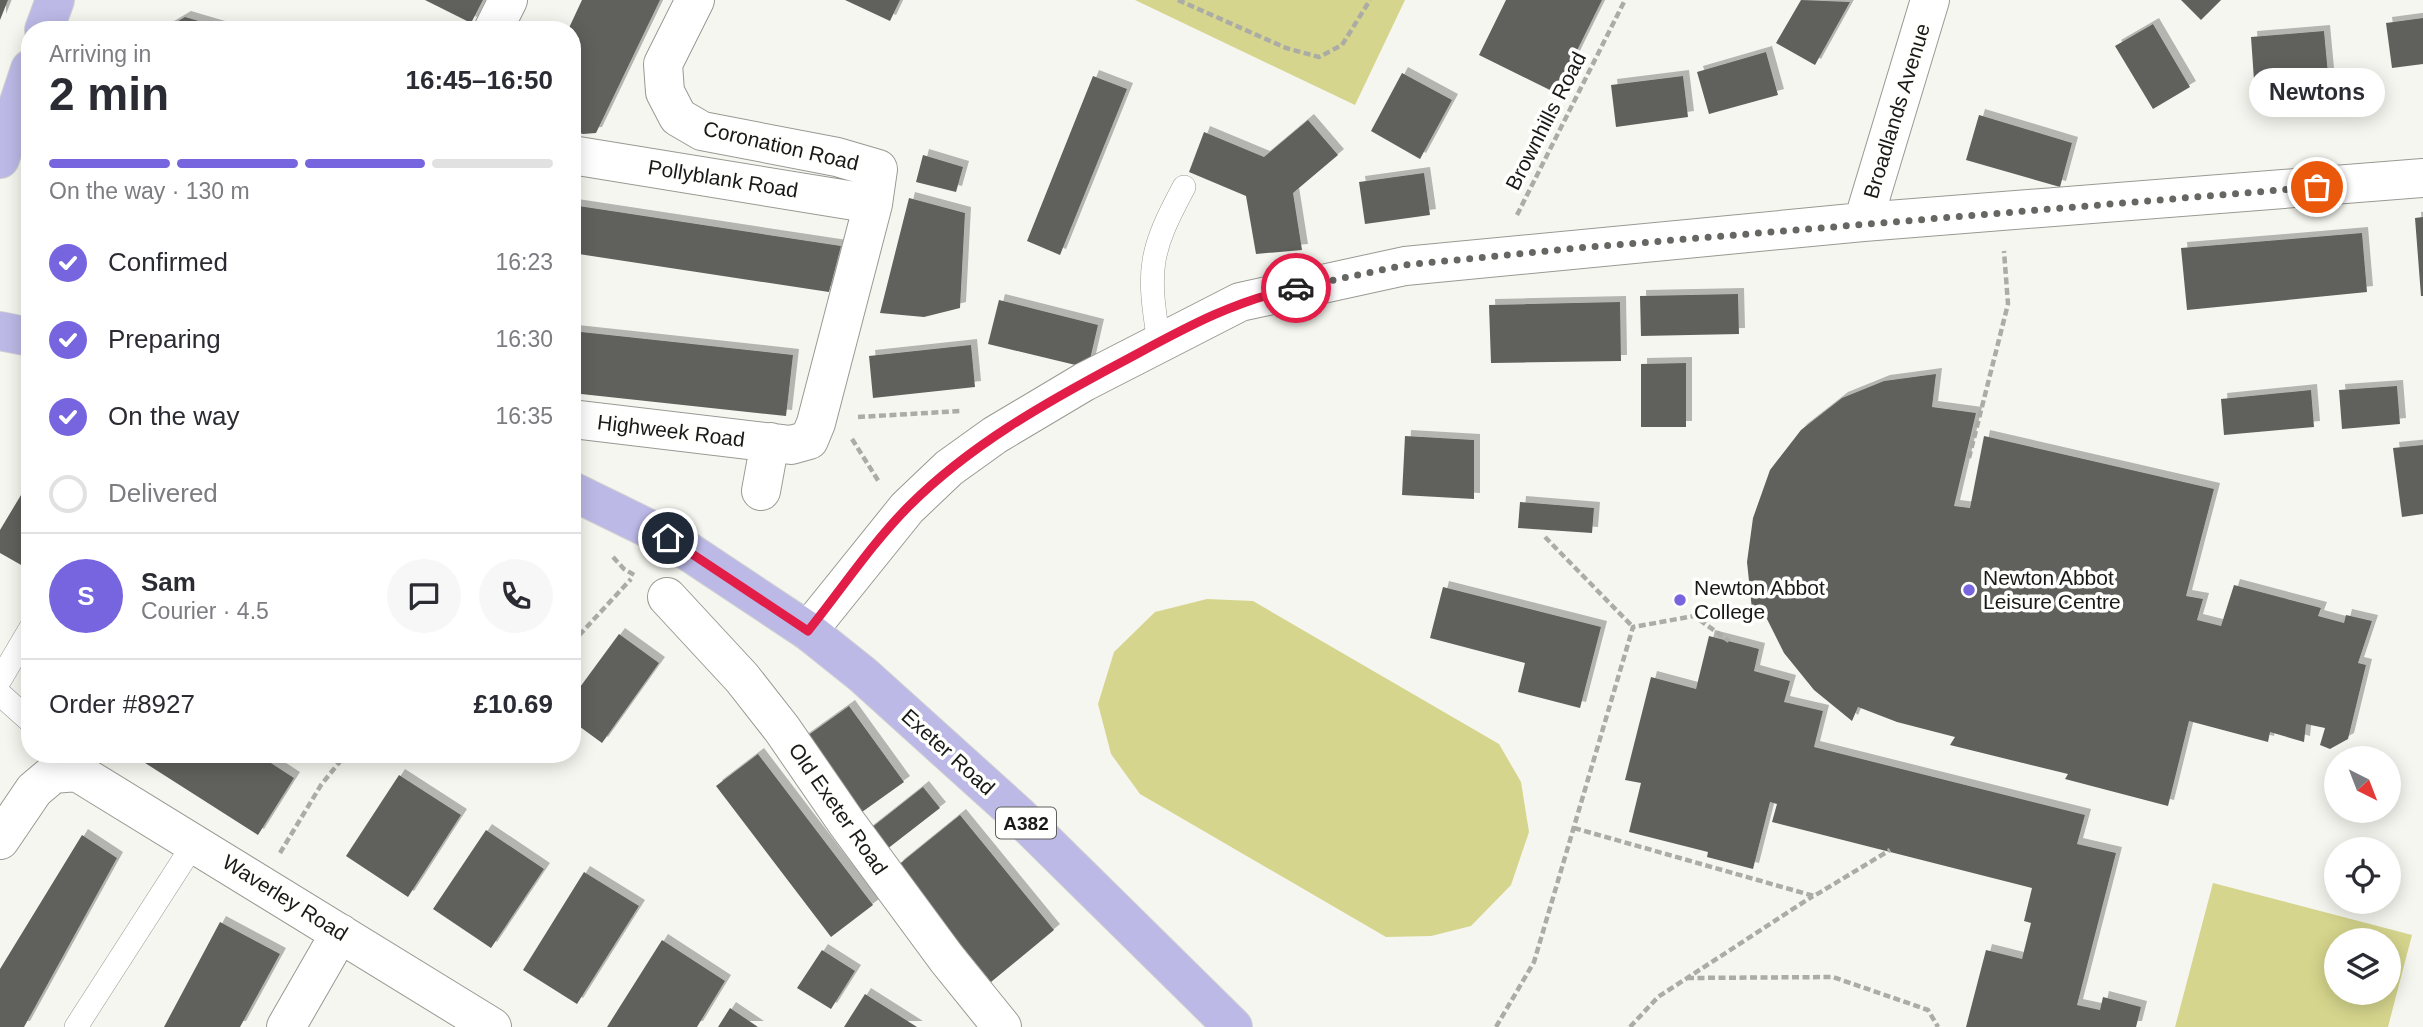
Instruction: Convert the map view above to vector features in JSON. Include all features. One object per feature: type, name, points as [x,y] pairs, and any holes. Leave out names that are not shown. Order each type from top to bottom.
[{"type":"main road","points":[[47,21],[55,0]]},
{"type":"main road","points":[[0,159],[21,96]]},
{"type":"main road","points":[[0,331],[21,335]]},
{"type":"main road","name":"A382","points":[[581,495],[668,538],[808,631]]},
{"type":"main road","name":"Exeter Road","points":[[808,631],[863,675],[1017,814],[1233,1027]]},
{"type":"street","points":[[498,21],[509,0]]},
{"type":"street","name":"Coronation Road","points":[[695,0],[663,64],[665,92],[678,117],[702,131],[837,157],[878,169],[839,423]]},
{"type":"street","name":"Broadlands Avenue","points":[[1863,222],[1930,0]]},
{"type":"street","name":"Pollyblank Road","points":[[581,156],[873,204]]},
{"type":"street","points":[[808,631],[907,508],[950,468],[995,435],[1159,342],[1240,302],[1405,265],[1863,222],[2423,178]]},
{"type":"street","name":"Highweek Road","points":[[581,420],[791,445],[809,440],[839,423]]},
{"type":"street","name":"Highweek Road","points":[[761,491],[769,442]]},
{"type":"street","name":"Old Exeter Road","points":[[667,597],[742,678],[782,729],[853,832],[1002,1027]]},
{"type":"street","points":[[0,840],[34,790],[59,767]]},
{"type":"street","name":"Waverley Road","points":[[59,767],[195,842],[492,1027]]},
{"type":"street","points":[[286,1027],[340,933]]},
{"type":"lane","points":[[1159,342],[1150,269],[1163,226],[1184,187]]},
{"type":"lane","points":[[0,680],[21,644]]},
{"type":"lane","points":[[0,694],[21,713]]},
{"type":"lane","points":[[76,1027],[195,842]]},
{"type":"path","points":[[1178,0],[1286,48],[1319,57],[1342,45],[1370,0]]},
{"type":"path","name":"Brownhills Road","points":[[1496,256],[1625,0]]},
{"type":"path","points":[[1969,458],[2008,304],[2000,211]]},
{"type":"path","points":[[839,423],[959,410],[976,417],[995,435]]},
{"type":"path","points":[[839,423],[878,481]]},
{"type":"path","points":[[1545,537],[1633,628]]},
{"type":"path","points":[[581,633],[668,538]]},
{"type":"path","points":[[1633,628],[1694,615],[1729,641]]},
{"type":"path","points":[[1496,1027],[1534,962],[1633,628]]},
{"type":"path","points":[[262,884],[292,829],[340,763]]},
{"type":"path","points":[[1574,828],[1814,896]]},
{"type":"path","points":[[1630,1027],[1658,997],[1814,896],[1891,850]]},
{"type":"path","points":[[1687,978],[1833,977],[1928,1010],[1938,1027]]},
{"type":"shaded area","points":[[1135,0],[1405,0],[1355,105]]},
{"type":"shaded area","points":[[1207,599],[1253,601],[1499,744],[1521,782],[1529,832],[1511,885],[1471,926],[1431,936],[1386,937],[1140,794],[1111,754],[1098,704],[1114,652],[1155,612]]},
{"type":"shaded area","points":[[2213,883],[2385,928],[2324,928],[2324,1005],[2394,1005],[2388,1027],[2175,1027]]},
{"type":"shaded area","points":[[2401,932],[2412,935],[2401,977]]},
{"type":"building","points":[[0,0],[8,0],[0,20]]},
{"type":"building","points":[[425,0],[483,0],[472,21]]},
{"type":"building","points":[[582,0],[660,0],[596,133],[581,133],[581,21],[572,21]]},
{"type":"building","points":[[845,0],[900,0],[890,21]]},
{"type":"building","points":[[1506,0],[1602,0],[1556,93],[1479,55]]},
{"type":"building","points":[[1801,0],[1850,2],[1815,65],[1776,43]]},
{"type":"building","points":[[2181,0],[2221,0],[2201,20]]},
{"type":"building","points":[[185,17],[199,21],[178,21]]},
{"type":"building","points":[[2423,18],[2423,64],[2392,68],[2386,23]]},
{"type":"building","points":[[2153,24],[2190,87],[2153,109],[2115,46]]},
{"type":"building","points":[[2324,31],[2328,74],[2254,80],[2251,37]]},
{"type":"building","points":[[1766,52],[1778,95],[1709,114],[1697,72]]},
{"type":"building","points":[[1402,73],[1452,100],[1420,159],[1371,131]]},
{"type":"building","points":[[1093,76],[1127,89],[1060,255],[1027,241]]},
{"type":"building","points":[[1683,76],[1688,117],[1616,127],[1611,85]]},
{"type":"building","points":[[1979,115],[2072,143],[2060,187],[1966,160]]},
{"type":"building","points":[[1308,120],[1338,155],[1293,193],[1302,250],[1256,254],[1246,196],[1189,172],[1204,132],[1264,157]]},
{"type":"building","points":[[923,155],[963,167],[956,192],[916,182]]},
{"type":"building","points":[[1424,173],[1430,215],[1365,224],[1359,182]]},
{"type":"building","points":[[909,198],[965,213],[960,308],[924,317],[880,313]]},
{"type":"building","points":[[581,206],[841,246],[829,292],[581,254]]},
{"type":"building","points":[[2423,217],[2423,296],[2421,296],[2415,218]]},
{"type":"building","points":[[2362,233],[2367,292],[2187,310],[2181,248]]},
{"type":"building","points":[[1738,294],[1739,334],[1641,336],[1640,296]]},
{"type":"building","points":[[999,300],[1098,325],[1088,368],[988,344]]},
{"type":"building","points":[[1620,302],[1621,361],[1491,363],[1489,305]]},
{"type":"building","points":[[581,332],[793,355],[786,416],[581,394]]},
{"type":"building","points":[[971,345],[975,387],[873,398],[869,356]]},
{"type":"building","points":[[1686,363],[1686,427],[1641,427],[1641,364]]},
{"type":"building","name":"Newton Abbot Leisure Centre","points":[[1936,374],[1932,407],[1976,413],[1954,506],[1970,508],[1984,436],[2214,489],[2186,596],[2203,599],[2197,620],[2221,626],[2234,585],[2321,608],[2318,616],[2344,623],[2346,615],[2372,621],[2358,663],[2366,665],[2348,739],[2335,746],[2324,747],[2320,745],[2325,728],[2306,724],[2304,742],[2270,732],[2268,742],[2189,721],[2168,806],[2065,779],[2068,774],[1950,745],[1955,737],[1897,722],[1858,707],[1852,721],[1814,690],[1784,653],[1766,617],[1753,619],[1747,562],[1753,518],[1770,470],[1801,430],[1842,398],[1884,381]]},
{"type":"building","points":[[2397,386],[2400,424],[2342,429],[2339,390]]},
{"type":"building","points":[[2311,390],[2314,427],[2224,435],[2221,399]]},
{"type":"building","points":[[1405,436],[1474,440],[1474,499],[1402,495]]},
{"type":"building","points":[[2423,445],[2423,514],[2402,517],[2393,448]]},
{"type":"building","points":[[21,495],[21,565],[0,553],[0,530]]},
{"type":"building","points":[[1520,502],[1594,508],[1592,533],[1518,528]]},
{"type":"building","points":[[1443,587],[1601,627],[1580,708],[1518,692],[1525,663],[1430,638]]},
{"type":"building","points":[[619,634],[659,663],[602,743],[581,728],[581,686]]},
{"type":"building","points":[[1709,636],[1759,649],[1754,671],[1790,681],[1784,702],[1823,711],[1814,747],[2085,815],[2077,844],[2116,853],[2077,1005],[2100,1010],[2103,997],[2141,1007],[2136,1027],[1966,1027],[1986,950],[2022,959],[2031,923],[2024,921],[2032,888],[1772,822],[1777,804],[1770,802],[1753,869],[1707,857],[1708,852],[1629,832],[1641,783],[1625,780],[1651,677],[1696,689]]},
{"type":"building","points":[[849,706],[904,782],[855,817],[800,741]]},
{"type":"building","points":[[758,754],[873,905],[831,937],[716,786]]},
{"type":"building","points":[[145,763],[271,763],[294,778],[258,835]]},
{"type":"building","points":[[399,775],[461,815],[408,897],[346,856]]},
{"type":"building","points":[[923,787],[940,808],[882,853],[866,832]]},
{"type":"building","points":[[960,815],[1054,930],[991,982],[897,866]]},
{"type":"building","points":[[486,830],[544,869],[491,948],[433,909]]},
{"type":"building","points":[[82,835],[117,858],[24,1027],[0,1027],[0,969]]},
{"type":"building","points":[[584,872],[639,906],[577,1004],[523,970]]},
{"type":"building","points":[[220,922],[280,954],[240,1027],[164,1027]]},
{"type":"building","points":[[662,940],[725,981],[697,1027],[607,1027]]},
{"type":"building","points":[[822,950],[855,971],[831,1009],[797,988]]},
{"type":"building","points":[[865,994],[917,1027],[844,1027]]},
{"type":"building","points":[[730,1008],[758,1027],[718,1027]]},
{"type":"way so far","points":[[1296,288],[1405,265],[1863,222],[2317,187]]},
{"type":"place","name":"Newtons","points":[[2317,187]]},
{"type":"place","name":"Newton Abbot Leisure Centre","points":[[1969,590]]},
{"type":"place","name":"Newton Abbot College","points":[[1680,600]]},
{"type":"route","points":[[668,538],[764,599],[808,631],[907,508],[950,468],[995,435],[1084,382],[1200,320],[1240,302],[1296,288]]}]
